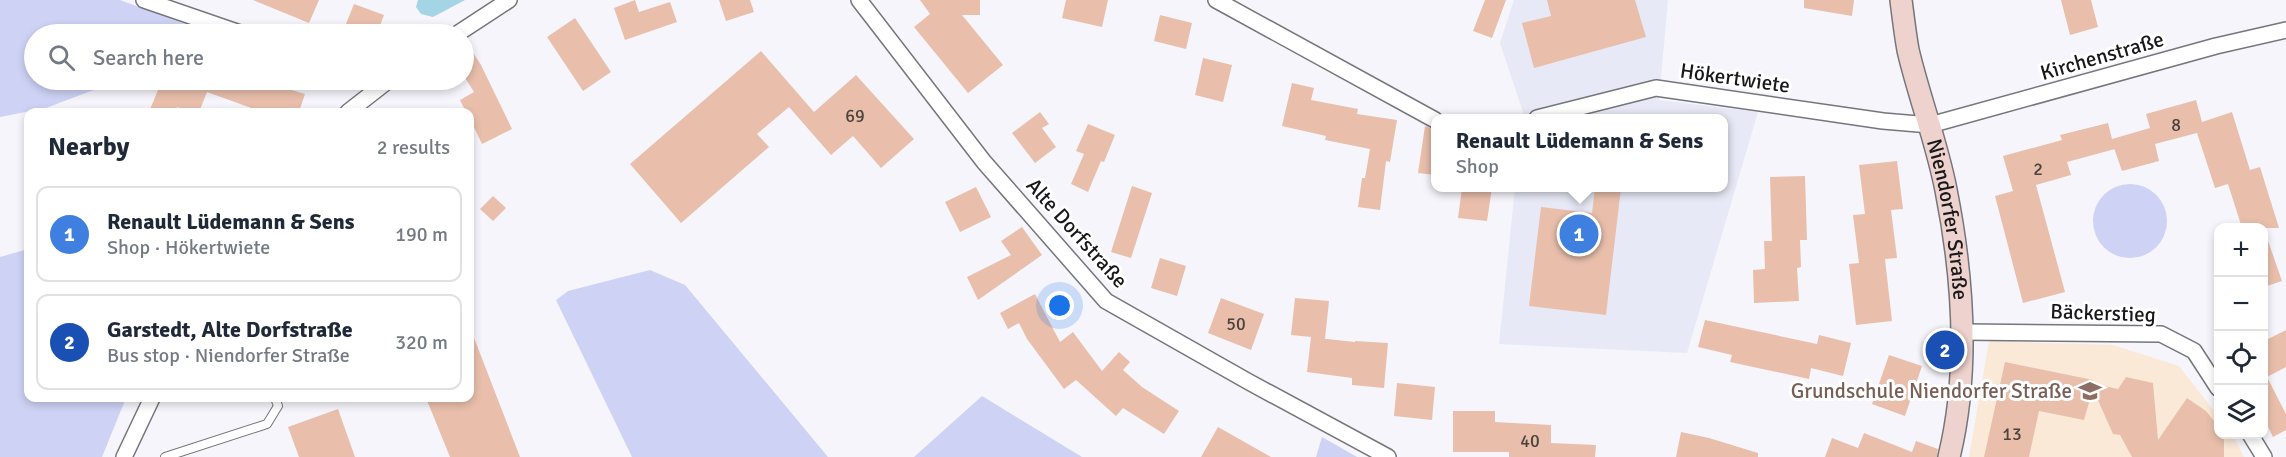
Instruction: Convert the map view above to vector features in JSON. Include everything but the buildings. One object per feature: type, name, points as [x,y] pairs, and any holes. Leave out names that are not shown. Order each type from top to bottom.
[{"type":"main road","name":"Niendorfer Straße","points":[[1901,0],[1908,49],[1946,191],[1964,332],[1962,379],[1955,434],[1949,457]]},
{"type":"street","points":[[144,0],[214,24]]},
{"type":"street","points":[[472,24],[509,0]]},
{"type":"street","name":"Alte Dorfstraße","points":[[859,0],[984,162],[1106,301],[1388,457]]},
{"type":"street","points":[[1216,0],[1431,118]]},
{"type":"street","name":"Kirchenstraße","points":[[1930,125],[2216,46],[2286,30]]},
{"type":"street","name":"Hökertwiete","points":[[1553,114],[1656,88],[1883,121],[1930,125]]},
{"type":"street","points":[[355,108],[377,90]]},
{"type":"street","name":"Bäckerstieg","points":[[1964,332],[2161,334],[2194,351],[2216,385]]},
{"type":"street","points":[[124,457],[150,402]]},
{"type":"street","points":[[2253,439],[2264,457]]},
{"type":"lane","points":[[165,457],[267,424],[278,406],[276,402]]},
{"type":"shaded area","points":[[0,0],[120,0],[185,24],[24,24],[24,90],[94,90],[46,108],[24,108],[24,112],[0,117]]},
{"type":"shaded area","points":[[418,0],[465,0],[433,17],[421,14],[416,7]]},
{"type":"shaded area","points":[[1514,0],[1668,0],[1659,100],[1758,112],[1687,353],[1499,344],[1515,192],[1728,192],[1728,114],[1523,114],[1500,43]]},
{"type":"shaded area","points":[[2130,184],[2151,190],[2161,200],[2167,221],[2161,242],[2151,252],[2130,258],[2109,252],[2099,242],[2093,221],[2099,200],[2109,190]]},
{"type":"shaded area","points":[[24,250],[24,402],[124,402],[102,457],[0,457],[0,257]]},
{"type":"shaded area","points":[[650,270],[685,285],[828,457],[632,457],[556,300],[568,291]]},
{"type":"shaded area","name":"Grundschule Niendorfer Straße","points":[[1989,341],[2113,345],[2179,366],[2214,411],[2214,439],[2235,439],[2244,457],[1969,457]]},
{"type":"shaded area","points":[[982,396],[1082,457],[914,457]]},
{"type":"shaded area","points":[[1322,437],[1357,457],[1316,457]]},
{"type":"place","name":"Renault Lüdemann & Sens","points":[[1579,234]]},
{"type":"place","name":"Garstedt, Alte Dorfstraße","points":[[1945,350]]},
{"type":"place","name":"Grundschule Niendorfer Straße","points":[[2090,391]]}]
